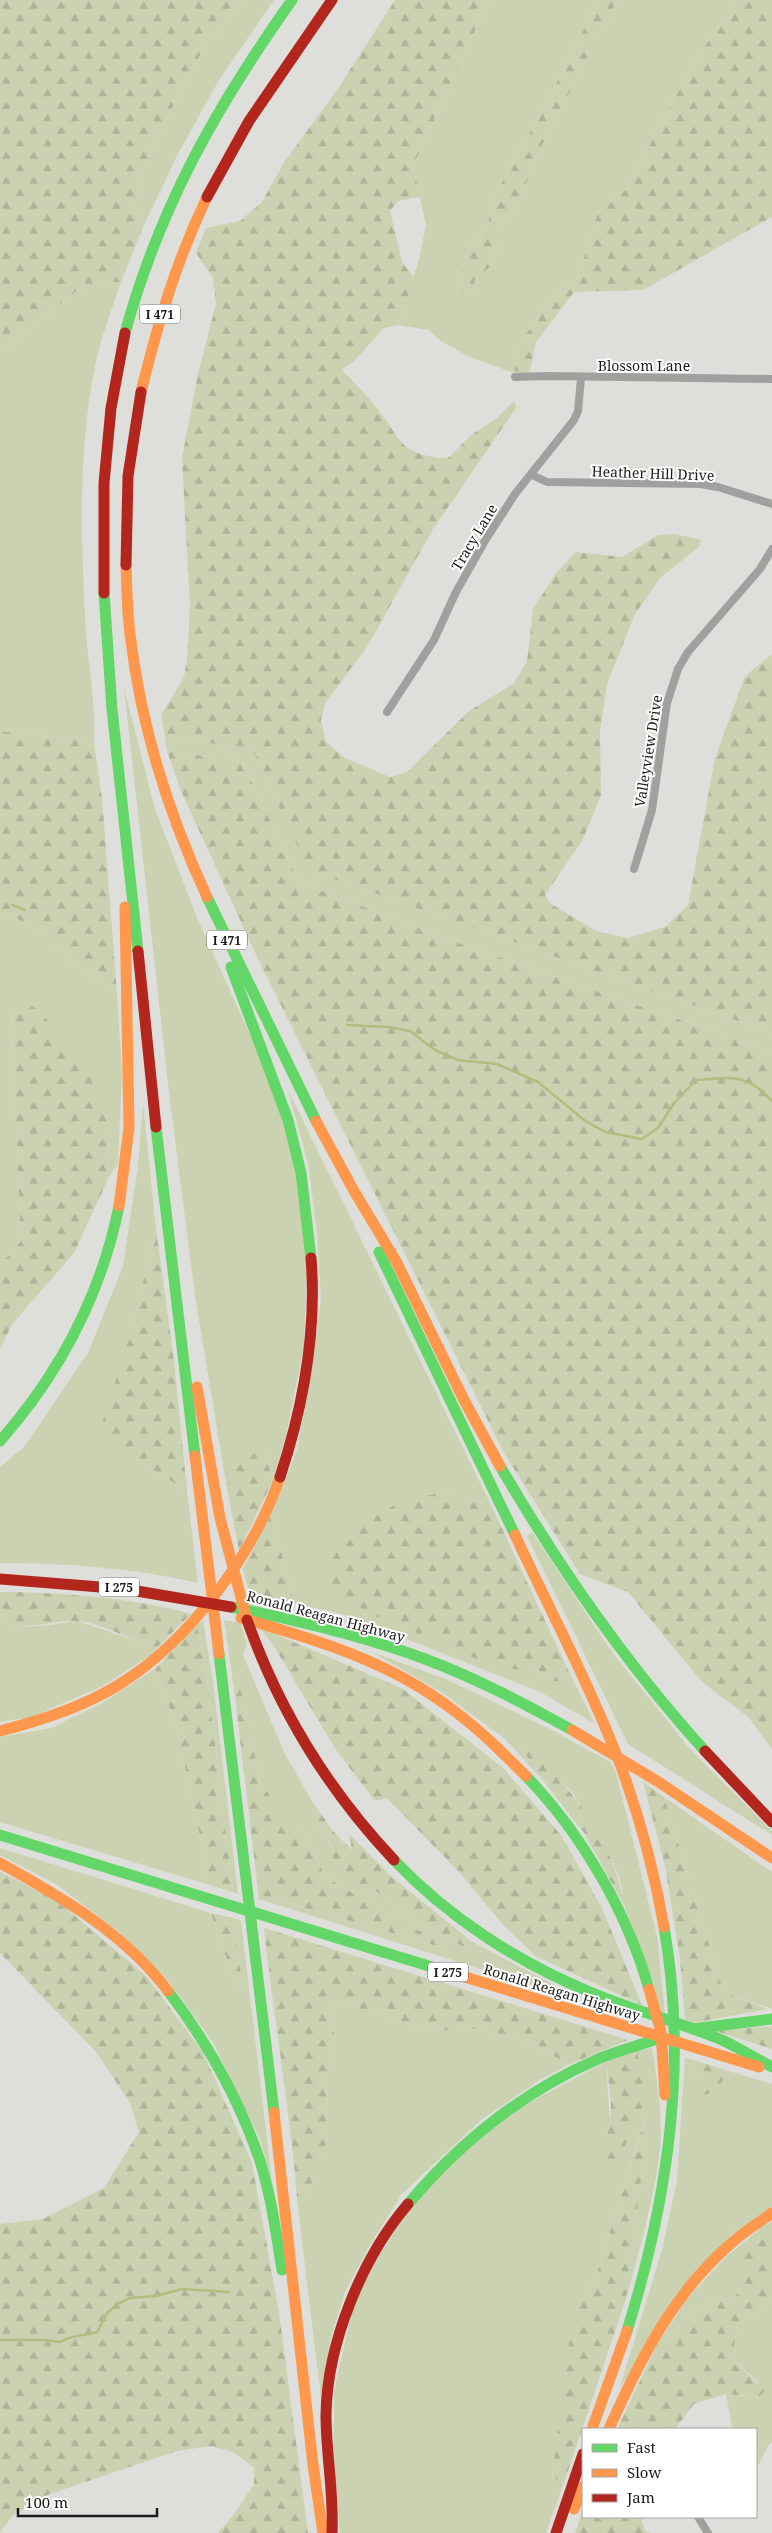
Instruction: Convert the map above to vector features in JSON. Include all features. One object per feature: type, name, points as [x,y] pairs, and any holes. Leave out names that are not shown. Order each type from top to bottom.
[{"type":"highway","name":"I 471","points":[[180,1320],[146,1042],[129,863],[116,754],[104,622],[100,548],[102,484],[112,395],[134,299],[148,256],[192,155],[217,112],[292,0]]},
{"type":"highway","name":"I 471","points":[[332,0],[257,108],[222,165],[195,221],[160,315],[144,373],[128,474],[124,534],[130,627],[136,670],[154,753],[166,797],[190,859],[253,992],[356,1195]]},
{"type":"highway","points":[[0,1731],[66,1712],[105,1693],[155,1658],[196,1617],[238,1560],[259,1525],[290,1447],[306,1362],[311,1304],[311,1252],[306,1204],[292,1132],[277,1082],[245,1005],[190,859]]},
{"type":"highway","points":[[0,1441],[49,1378],[76,1334],[97,1285],[110,1245],[121,1201],[128,1148],[129,1122],[124,961],[125,904],[129,863]]},
{"type":"highway","points":[[356,1195],[380,1231],[490,1448],[556,1559],[613,1641],[657,1698],[772,1822]]},
{"type":"highway","points":[[356,1195],[369,1232],[524,1551],[603,1723],[638,1815],[655,1883],[672,1992],[675,2050],[669,2144],[652,2242],[629,2322],[592,2428]]},
{"type":"highway","points":[[180,1320],[193,1365],[220,1515],[246,1615],[256,1645],[272,1682],[314,1760],[369,1832],[430,1893],[466,1922],[536,1967],[613,2002],[706,2034],[772,2068]]},
{"type":"highway","points":[[180,1320],[204,1546],[300,2337],[313,2465],[323,2533]]},
{"type":"highway","name":"Ronald Reagan Highway","points":[[0,1579],[81,1583],[166,1593],[270,1614],[374,1641],[423,1659],[496,1690],[573,1729],[656,1778],[772,1858]]},
{"type":"highway","points":[[195,1599],[222,1613],[323,1642],[408,1680],[437,1698],[501,1749],[535,1784],[588,1856],[613,1901],[643,1971],[659,2025],[669,2144]]},
{"type":"highway","name":"Ronald Reagan Highway","points":[[0,1835],[716,2055],[772,2068]]},
{"type":"highway","points":[[0,1863],[55,1893],[105,1929],[161,1984],[193,2024],[214,2056],[240,2107],[259,2158],[268,2192],[284,2286],[300,2337]]},
{"type":"highway","points":[[332,2533],[334,2517],[327,2453],[326,2415],[330,2379],[344,2318],[371,2253],[405,2203],[448,2157],[499,2116],[571,2071],[633,2046],[700,2027],[769,2019]]},
{"type":"highway","points":[[608,2428],[651,2341],[682,2295],[735,2240],[772,2214]]},
{"type":"highway","points":[[556,2533],[582,2457]]},
{"type":"highway","points":[[562,2533],[582,2489]]},
{"type":"street","name":"Blossom Lane","points":[[515,377],[772,379]]},
{"type":"street","name":"Tracy Lane","points":[[387,712],[443,624],[456,592],[476,556],[511,501],[574,420],[578,411],[581,378]]},
{"type":"street","name":"Heather Hill Drive","points":[[532,475],[547,482],[700,484],[718,487],[772,504]]},
{"type":"street","name":"Valleyview Drive","points":[[634,868],[652,810],[667,703],[678,670],[688,652],[760,569],[772,549]]},
{"type":"street","points":[[699,2518],[708,2533]]},
{"type":"green space","points":[[0,0],[244,0],[200,55],[151,148],[139,181],[135,206],[143,227],[121,282],[103,283],[79,289],[0,353]]},
{"type":"green space","points":[[244,0],[274,0],[219,80],[179,152],[143,227],[135,206],[139,181],[151,148],[200,55]]},
{"type":"green space","points":[[395,0],[489,0],[413,166],[420,197],[398,201],[390,211],[402,262],[414,278],[398,325],[384,328],[355,360],[342,370],[372,402],[403,444],[419,453],[431,456],[447,459],[471,435],[497,418],[514,401],[516,408],[433,529],[367,647],[325,703],[321,720],[326,742],[345,758],[390,777],[407,772],[469,711],[514,683],[527,661],[533,609],[556,573],[576,552],[622,557],[658,535],[675,534],[701,540],[700,546],[660,578],[635,614],[607,684],[600,731],[601,795],[582,841],[545,895],[550,903],[596,931],[628,938],[665,927],[688,905],[715,758],[745,676],[772,654],[772,1033],[309,870],[252,749],[165,737],[161,715],[184,677],[187,660],[190,606],[182,458],[198,374],[216,304],[213,278],[196,253],[206,228],[240,221],[262,202],[283,164],[339,87]]},
{"type":"green space","points":[[489,0],[599,0],[541,113],[491,202],[488,226],[469,249],[459,284],[471,294],[475,280],[493,263],[498,245],[498,230],[522,195],[536,157],[617,0],[730,0],[735,12],[715,30],[672,102],[627,189],[598,213],[578,277],[547,305],[521,341],[514,373],[470,357],[442,342],[429,330],[398,325],[419,260],[426,225],[413,166]]},
{"type":"green space","points":[[599,0],[617,0],[536,157],[522,195],[498,230],[498,245],[493,264],[475,280],[471,294],[465,299],[459,284],[469,249],[488,226],[491,202],[541,113]]},
{"type":"green space","points":[[730,0],[772,0],[772,217],[643,290],[574,292],[536,342],[529,374],[514,373],[521,341],[547,305],[578,277],[598,213],[627,189],[672,102],[715,30],[735,12]]},
{"type":"green space","points":[[121,282],[97,357],[87,422],[82,487],[86,633],[94,711],[94,742],[0,731],[0,353],[79,289],[103,283]]},
{"type":"green space","points":[[124,688],[155,809],[198,920],[270,1079],[294,1163],[307,1263],[304,1345],[286,1436],[272,1482],[265,1446],[234,1470],[227,1489],[195,1296],[168,1084]]},
{"type":"green space","points":[[0,731],[94,742],[102,798],[117,994],[72,962],[30,924],[0,912]]},
{"type":"green space","points":[[165,737],[252,749],[310,870],[772,1033],[772,1052],[447,939],[299,882],[242,761],[167,751]]},
{"type":"green space","points":[[167,751],[242,761],[299,882],[447,939],[772,1052],[772,1749],[748,1717],[702,1682],[628,1592],[580,1574],[504,1453],[258,959],[181,791]]},
{"type":"green space","points":[[0,912],[30,924],[72,962],[117,994],[122,1073],[118,1163],[109,1177],[108,1121],[11,1007],[21,1241],[0,1265]]},
{"type":"green space","points":[[20,999],[41,1012],[94,1081],[108,1121],[109,1177],[74,1253],[13,1323],[0,1349],[0,1265],[21,1241],[11,1007]]},
{"type":"green space","points":[[288,1090],[491,1505],[443,1492],[534,1668],[550,1677],[554,1682],[571,1676],[595,1724],[540,1692],[349,1616],[294,1603],[276,1531],[274,1509],[297,1450],[312,1371],[321,1298],[317,1233],[308,1163]]},
{"type":"green space","points":[[143,1103],[156,1229],[132,1328],[138,1461],[187,1491],[198,1583],[99,1567],[0,1563],[0,1467],[24,1447],[88,1353],[123,1266],[138,1166]]},
{"type":"green space","points":[[156,1229],[174,1360],[187,1491],[138,1461],[100,1430],[132,1328]]},
{"type":"green space","points":[[265,1445],[272,1482],[239,1551],[227,1489],[233,1470]]},
{"type":"green space","points":[[443,1492],[491,1505],[571,1676],[554,1682],[550,1677],[535,1668],[525,1671],[493,1666],[375,1616],[336,1594],[327,1567],[350,1533],[399,1502]]},
{"type":"green space","points":[[274,1509],[276,1531],[294,1603],[249,1592],[243,1569]]},
{"type":"green space","points":[[532,1532],[611,1651],[690,1749],[772,1831],[772,1835],[628,1744],[527,1536]]},
{"type":"green space","points":[[0,1592],[97,1597],[169,1608],[191,1614],[149,1656],[143,1643],[100,1626],[83,1622],[66,1621],[19,1626],[0,1622]]},
{"type":"green space","points":[[203,1620],[213,1682],[238,1894],[233,1892],[203,1645],[196,1626]]},
{"type":"green space","points":[[224,1620],[241,1623],[247,1645],[243,1655],[285,1754],[312,1801],[316,1821],[333,1849],[364,1889],[377,1892],[427,1928],[467,1949],[471,1941],[569,1993],[528,1984],[259,1899],[281,1901],[438,1946],[443,1945],[325,1877],[305,1833],[281,1814],[260,1781],[239,1682],[234,1689]]},
{"type":"green space","points":[[77,1621],[143,1643],[149,1656],[103,1686],[31,1717],[0,1722],[0,1622],[9,1625],[29,1626]]},
{"type":"green space","points":[[196,1626],[203,1645],[233,1892],[203,1883],[207,1869],[176,1725],[155,1669]]},
{"type":"green space","points":[[259,1627],[403,1689],[503,1768],[561,1835],[602,1908],[642,2005],[535,1956],[504,1926],[459,1872],[387,1798],[375,1801],[336,1750],[272,1643]]},
{"type":"green space","points":[[372,1652],[448,1680],[548,1728],[610,1762],[616,1773],[657,1936],[665,2013],[660,2011],[654,1983],[624,1905],[620,1880],[610,1856],[573,1793],[525,1747],[523,1749],[542,1779],[505,1739],[443,1693]]},
{"type":"green space","points":[[155,1669],[176,1725],[207,1869],[203,1883],[0,1822],[0,1737],[51,1728],[102,1703]]},
{"type":"green space","points":[[239,1681],[260,1781],[282,1814],[305,1833],[325,1877],[444,1945],[438,1946],[281,1901],[259,1899],[234,1689]]},
{"type":"green space","points":[[524,1746],[559,1779],[589,1817],[611,1859],[624,1905],[584,1833],[542,1779],[522,1749]]},
{"type":"green space","points":[[643,1782],[664,1797],[722,1987],[731,1995],[768,2009],[692,2023],[685,2020],[680,1959],[665,1866]]},
{"type":"green space","points":[[664,1797],[772,1872],[772,2009],[731,1995],[722,1987]]},
{"type":"green space","points":[[312,1801],[332,1830],[352,1850],[349,1834],[393,1878],[471,1941],[468,1949],[427,1928],[377,1892],[364,1889],[330,1862],[333,1848],[316,1821]]},
{"type":"green space","points":[[0,1848],[211,1913],[236,1986],[242,1984],[234,1918],[241,1921],[272,2181],[260,2139],[213,2042],[169,1982],[120,1933],[56,1884],[0,1855]]},
{"type":"green space","points":[[0,1872],[56,1900],[146,1976],[203,2052],[252,2163],[279,2312],[308,2533],[218,2533],[235,2513],[254,2484],[254,2468],[233,2452],[211,2446],[177,2451],[47,2495],[13,2515],[0,2533],[0,2224],[43,2219],[104,2188],[139,2132],[130,2103],[97,2053],[0,1953]]},
{"type":"green space","points":[[211,1913],[234,1918],[242,1984],[236,1986]]},
{"type":"green space","points":[[264,1928],[628,2040],[568,2065],[538,2046],[512,2037],[473,2029],[434,2031],[331,2000],[335,2046],[328,2066],[327,2129],[324,2161],[298,2208]]},
{"type":"green space","points":[[331,2000],[434,2031],[473,2029],[512,2037],[538,2046],[568,2065],[541,2079],[481,2120],[402,2194],[370,2245],[345,2292],[330,2340],[322,2406],[298,2208],[324,2161],[327,2129],[328,2066],[335,2046]]},
{"type":"green space","points":[[772,2026],[772,2049],[716,2031]]},
{"type":"green space","points":[[652,2048],[659,2098],[661,2137],[650,2205],[626,2299],[647,2132],[645,2117],[596,2277],[580,2301],[552,2476],[564,2483],[546,2533],[340,2533],[334,2462],[334,2390],[353,2309],[366,2277],[409,2209],[468,2146],[515,2110],[606,2062],[610,2121],[604,2139],[637,2051]]},
{"type":"green space","points":[[637,2051],[645,2085],[642,2108],[611,2177],[603,2172],[604,2151],[611,2114],[606,2062]]},
{"type":"green space","points":[[685,2058],[691,2059],[698,2082],[723,2080],[719,2068],[772,2084],[772,2207],[732,2234],[620,2387],[662,2250],[677,2180]]},
{"type":"green space","points":[[691,2059],[719,2068],[723,2080],[715,2091],[705,2095],[698,2082]]},
{"type":"green space","points":[[646,2115],[647,2132],[626,2299],[564,2483],[552,2477],[567,2351],[580,2301],[596,2277]]},
{"type":"green space","points":[[772,2221],[772,2302],[738,2323],[732,2358],[765,2391],[759,2397],[726,2394],[694,2404],[676,2428],[617,2428],[657,2345],[700,2306],[735,2297],[746,2281],[744,2258],[762,2227]]},
{"type":"green space","points":[[762,2227],[746,2282],[735,2297],[700,2306],[657,2345],[687,2299],[726,2257]]},
{"type":"green space","points":[[772,2302],[772,2443],[770,2443],[757,2467],[757,2428],[732,2428],[726,2394],[759,2397],[758,2382],[732,2358],[738,2323]]},
{"type":"green space","points":[[582,2513],[582,2518],[641,2518],[645,2531],[652,2533],[575,2533]]},
{"type":"waterway","points":[[12,905],[25,910]]},
{"type":"waterway","points":[[347,1025],[388,1027],[410,1031],[435,1050],[458,1060],[497,1064],[538,1082],[584,1120],[605,1132],[642,1139],[658,1128],[674,1103],[696,1080],[729,1078],[746,1081],[754,1085],[772,1101]]},
{"type":"waterway","points":[[0,2340],[60,2342],[97,2332],[107,2313],[119,2303],[130,2298],[156,2296],[182,2289],[229,2292]]},
{"type":"traffic: fast","points":[[125,333],[155,242],[193,159],[239,79],[292,0]]},
{"type":"traffic: fast","points":[[104,593],[112,709],[138,951]]},
{"type":"traffic: fast","points":[[207,897],[316,1121]]},
{"type":"traffic: fast","points":[[231,967],[288,1120],[301,1173],[311,1258]]},
{"type":"traffic: fast","points":[[156,1127],[195,1456]]},
{"type":"traffic: fast","points":[[0,1441],[41,1388],[75,1331],[101,1271],[119,1206]]},
{"type":"traffic: fast","points":[[379,1252],[515,1535]]},
{"type":"traffic: fast","points":[[500,1466],[546,1541],[595,1614],[648,1684],[705,1751]]},
{"type":"traffic: fast","points":[[231,1607],[329,1629],[425,1659],[463,1674],[572,1730]]},
{"type":"traffic: fast","points":[[219,1654],[274,2112]]},
{"type":"traffic: fast","points":[[526,1776],[566,1823],[600,1875],[628,1931],[649,1989]]},
{"type":"traffic: fast","points":[[0,1835],[468,1978]]},
{"type":"traffic: fast","points":[[394,1860],[415,1881],[460,1919],[536,1967],[590,1992],[722,2040],[772,2067]]},
{"type":"traffic: fast","points":[[627,2331],[653,2231],[670,2131],[674,2080],[674,2029],[671,1978],[664,1927]]},
{"type":"traffic: fast","points":[[168,1991],[208,2050],[231,2092],[251,2135],[267,2185],[282,2270]]},
{"type":"traffic: fast","points":[[692,2029],[772,2019]]},
{"type":"traffic: fast","points":[[408,2204],[449,2159],[494,2120],[518,2103],[570,2072],[598,2059],[660,2038]]},
{"type":"traffic: slow","points":[[141,392],[154,342],[177,269],[207,197]]},
{"type":"traffic: slow","points":[[126,565],[130,632],[142,707],[169,803],[207,897]]},
{"type":"traffic: slow","points":[[119,1206],[129,1128],[125,907]]},
{"type":"traffic: slow","points":[[316,1121],[354,1191],[396,1261],[464,1400],[500,1466]]},
{"type":"traffic: slow","points":[[197,1387],[220,1518],[247,1620]]},
{"type":"traffic: slow","points":[[195,1456],[219,1654]]},
{"type":"traffic: slow","points":[[0,1731],[47,1717],[92,1700],[146,1666],[194,1620],[236,1565],[254,1536],[280,1477]]},
{"type":"traffic: slow","points":[[515,1535],[581,1672],[617,1756],[645,1840],[664,1927]]},
{"type":"traffic: slow","points":[[241,1618],[297,1634],[352,1654],[404,1678],[429,1693],[463,1718],[526,1776]]},
{"type":"traffic: slow","points":[[572,1730],[657,1781],[772,1858]]},
{"type":"traffic: slow","points":[[0,1863],[91,1918],[132,1951],[168,1991]]},
{"type":"traffic: slow","points":[[468,1978],[759,2067]]},
{"type":"traffic: slow","points":[[649,1989],[661,2032],[665,2095]]},
{"type":"traffic: slow","points":[[274,2112],[313,2465],[323,2533]]},
{"type":"traffic: slow","points":[[609,2428],[633,2377],[677,2303],[694,2281],[739,2236],[772,2213]]},
{"type":"traffic: slow","points":[[592,2428],[627,2331]]},
{"type":"traffic: slow","points":[[574,2509],[582,2489]]},
{"type":"traffic: jam","points":[[207,197],[249,121],[332,0]]},
{"type":"traffic: jam","points":[[104,593],[104,483],[111,408],[125,333]]},
{"type":"traffic: jam","points":[[126,565],[128,476],[141,392]]},
{"type":"traffic: jam","points":[[138,951],[156,1127]]},
{"type":"traffic: jam","points":[[280,1477],[295,1424],[310,1341],[312,1314],[311,1258]]},
{"type":"traffic: jam","points":[[0,1579],[125,1589],[231,1607]]},
{"type":"traffic: jam","points":[[247,1620],[274,1686],[308,1748],[348,1806],[394,1860]]},
{"type":"traffic: jam","points":[[705,1751],[772,1822]]},
{"type":"traffic: jam","points":[[332,2533],[332,2503],[326,2415],[333,2359],[340,2331],[362,2276],[391,2226],[408,2204]]},
{"type":"traffic: jam","points":[[556,2533],[582,2457]]}]
